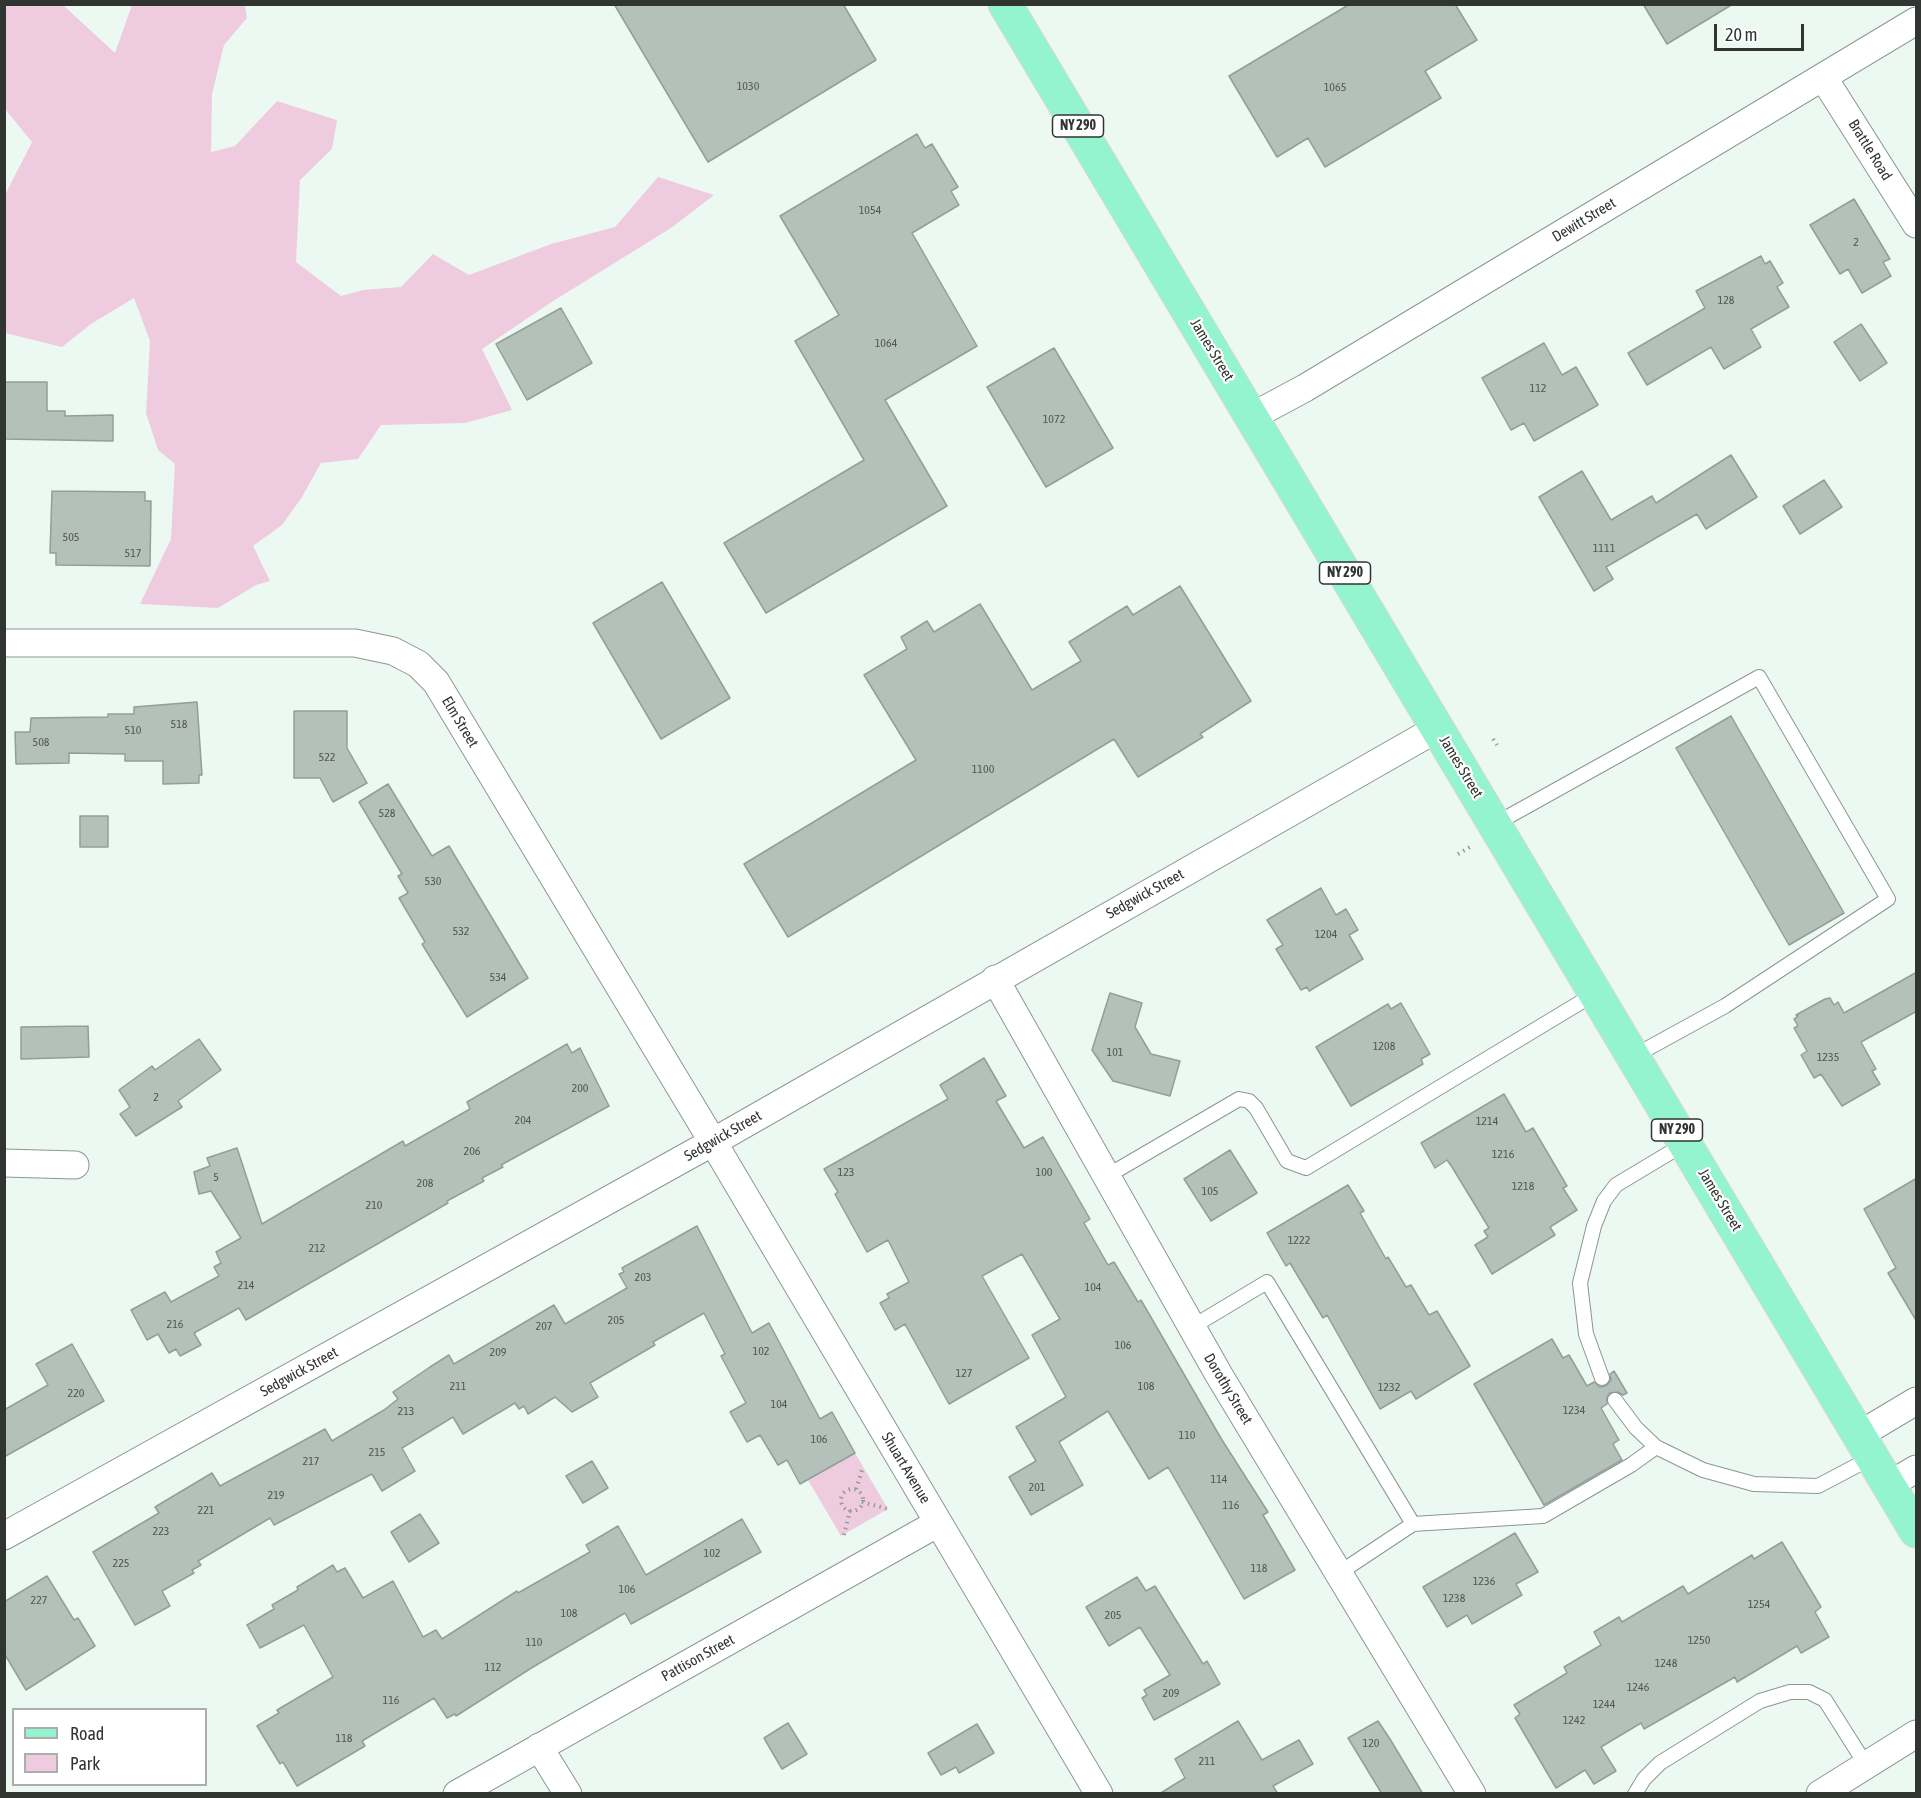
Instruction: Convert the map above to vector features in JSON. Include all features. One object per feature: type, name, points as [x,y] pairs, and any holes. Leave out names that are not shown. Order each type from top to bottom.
[{"type":"main road","name":"James Street","points":[[1005,4],[1866,1446],[1903,1477],[1917,1531]]},
{"type":"street","name":"Dewitt Street","points":[[1251,417],[1305,388],[1917,21]]},
{"type":"street","name":"Brattle Road","points":[[1823,77],[1917,224]]},
{"type":"street","name":"Elm Street","points":[[4,643],[355,644],[393,651],[418,664],[435,682],[713,1142]]},
{"type":"street","name":"Sedgwick Street","points":[[4,1536],[713,1142],[995,979],[1438,729]]},
{"type":"street","name":"Dorothy Street","points":[[995,979],[1192,1328],[1472,1794]]},
{"type":"street","name":"Shuart Avenue","points":[[713,1142],[1098,1794]]},
{"type":"street","points":[[4,1163],[75,1166]]},
{"type":"street","points":[[1866,1446],[1917,1401]]},
{"type":"street","name":"Pattison Street","points":[[457,1794],[938,1523]]},
{"type":"street","points":[[1820,1794],[1917,1734]]},
{"type":"street","points":[[539,1747],[568,1794]]},
{"type":"lane","points":[[1495,824],[1759,677],[1888,899],[1725,1006],[1634,1056]]},
{"type":"lane","points":[[1107,1176],[1239,1099],[1249,1101],[1256,1108],[1287,1161],[1306,1168],[1596,993]]},
{"type":"lane","points":[[1602,1378],[1586,1334],[1580,1282],[1594,1226],[1604,1201],[1616,1185],[1686,1143]]},
{"type":"lane","points":[[1192,1328],[1267,1282],[1413,1524]]},
{"type":"lane","points":[[1615,1400],[1636,1428],[1656,1448],[1702,1470],[1754,1484],[1792,1487],[1818,1486],[1866,1446]]},
{"type":"lane","points":[[1339,1573],[1413,1524],[1543,1516],[1656,1448]]},
{"type":"lane","points":[[1635,1794],[1644,1779],[1660,1763],[1760,1701],[1790,1692],[1809,1692],[1826,1700],[1866,1765]]},
{"type":"path","points":[[1493,739],[1497,745]]},
{"type":"path","points":[[856,1490],[863,1467]]},
{"type":"path","points":[[856,1490],[861,1494],[862,1502],[857,1509],[850,1510],[844,1507],[842,1497],[846,1491],[856,1490]]},
{"type":"path","points":[[862,1502],[888,1509]]},
{"type":"path","points":[[844,1535],[850,1510]]},
{"type":"green space","points":[[5,4],[63,5],[115,53],[132,5],[245,5],[247,18],[224,45],[212,94],[211,152],[235,146],[277,101],[337,120],[332,149],[300,180],[296,262],[341,296],[363,290],[401,287],[433,254],[469,275],[551,244],[615,227],[658,177],[714,195],[671,228],[550,303],[482,349],[512,410],[465,423],[381,425],[358,459],[321,463],[302,497],[282,525],[253,546],[270,581],[256,585],[218,608],[140,604],[171,539],[175,464],[158,450],[146,413],[150,341],[134,298],[91,324],[62,347],[5,333],[5,195],[32,142],[5,109]]},
{"type":"green space","points":[[855,1453],[888,1509],[841,1536],[808,1480]]},
{"type":"building","points":[[614,4],[843,4],[876,60],[708,162]]},
{"type":"building","points":[[1350,4],[1455,4],[1477,40],[1425,71],[1441,98],[1325,167],[1308,138],[1277,157],[1229,76]]},
{"type":"building","points":[[1643,4],[1733,4],[1667,44]]},
{"type":"building","points":[[917,134],[925,148],[932,144],[958,187],[951,191],[959,205],[912,233],[977,346],[885,400],[947,506],[766,613],[724,543],[864,460],[795,341],[839,315],[780,216]]},
{"type":"building","points":[[1854,199],[1890,259],[1883,262],[1891,276],[1862,293],[1848,269],[1840,274],[1810,225]]},
{"type":"building","points":[[1761,256],[1765,264],[1770,261],[1783,283],[1777,287],[1789,307],[1751,329],[1761,347],[1724,369],[1711,347],[1647,385],[1628,353],[1705,308],[1696,291]]},
{"type":"building","points":[[561,308],[592,363],[527,400],[496,344]]},
{"type":"building","points":[[1861,324],[1887,363],[1860,381],[1834,342]]},
{"type":"building","points":[[1544,343],[1562,375],[1576,367],[1598,405],[1534,441],[1524,423],[1511,430],[1482,378]]},
{"type":"building","points":[[1054,348],[1113,448],[1046,487],[987,387]]},
{"type":"building","points":[[4,382],[47,382],[47,411],[65,411],[65,416],[113,415],[113,441],[4,439]]},
{"type":"building","points":[[1731,455],[1757,497],[1706,529],[1697,514],[1606,567],[1613,579],[1594,591],[1539,497],[1582,471],[1611,520],[1652,496],[1656,503]]},
{"type":"building","points":[[1824,480],[1842,507],[1800,534],[1783,506]]},
{"type":"building","points":[[52,491],[145,492],[145,501],[151,501],[150,566],[56,565],[56,553],[50,553]]},
{"type":"building","points":[[662,582],[730,698],[661,739],[593,623]]},
{"type":"building","points":[[1180,586],[1251,701],[1200,734],[1203,737],[1138,777],[1114,739],[788,937],[744,864],[916,760],[864,675],[907,649],[901,637],[927,621],[934,632],[980,604],[1032,690],[1081,661],[1069,642],[1127,606],[1133,615]]},
{"type":"building","points":[[197,702],[202,775],[199,775],[199,783],[163,784],[163,761],[125,761],[125,754],[69,753],[69,763],[16,764],[15,732],[30,732],[31,718],[108,717],[108,714],[134,714],[134,707]]},
{"type":"building","points":[[294,711],[347,711],[347,748],[367,783],[333,802],[320,778],[294,778]]},
{"type":"building","points":[[1731,716],[1844,913],[1789,945],[1676,748]]},
{"type":"building","points":[[388,784],[432,856],[449,846],[528,978],[467,1017],[422,944],[425,942],[399,898],[408,893],[398,876],[402,874],[359,802]]},
{"type":"building","points":[[80,816],[108,816],[108,847],[80,847]]},
{"type":"building","points":[[1321,888],[1336,915],[1346,909],[1358,930],[1349,935],[1363,959],[1309,991],[1307,987],[1301,990],[1276,949],[1283,945],[1267,920]]},
{"type":"building","points":[[1917,972],[1917,1011],[1861,1042],[1876,1069],[1872,1071],[1880,1084],[1842,1106],[1821,1074],[1814,1078],[1801,1055],[1807,1051],[1794,1028],[1798,1026],[1794,1019],[1798,1016],[1796,1015],[1830,998],[1834,1005],[1838,1002],[1844,1013]]},
{"type":"building","points":[[1110,993],[1142,1003],[1135,1027],[1151,1054],[1180,1061],[1170,1096],[1113,1081],[1092,1050]]},
{"type":"building","points":[[1401,1003],[1430,1054],[1421,1059],[1423,1064],[1351,1106],[1316,1047],[1388,1004],[1391,1009]]},
{"type":"building","points":[[88,1026],[89,1057],[21,1059],[21,1027]]},
{"type":"building","points":[[199,1039],[221,1070],[178,1101],[182,1107],[136,1136],[120,1114],[130,1107],[119,1090],[152,1066],[155,1070]]},
{"type":"building","points":[[567,1044],[572,1053],[580,1048],[609,1106],[501,1165],[503,1167],[482,1178],[484,1181],[447,1201],[448,1203],[246,1320],[239,1308],[194,1333],[201,1345],[180,1356],[176,1349],[169,1353],[158,1334],[147,1340],[131,1310],[165,1292],[171,1302],[219,1276],[214,1267],[221,1263],[216,1252],[241,1238],[211,1191],[199,1194],[194,1172],[210,1166],[207,1158],[237,1148],[262,1224],[403,1141],[405,1146],[470,1109],[467,1102]]},
{"type":"building","points":[[984,1058],[1006,1096],[996,1101],[1024,1148],[1043,1137],[1090,1219],[1084,1223],[1108,1265],[1114,1262],[1138,1302],[1141,1300],[1222,1440],[1268,1512],[1263,1515],[1295,1570],[1244,1599],[1168,1467],[1149,1479],[1108,1411],[1059,1442],[1083,1485],[1031,1515],[1009,1477],[1036,1461],[1016,1427],[1066,1397],[1032,1335],[1060,1319],[1022,1254],[982,1276],[1029,1358],[949,1404],[905,1324],[895,1330],[880,1303],[889,1298],[887,1294],[909,1282],[888,1240],[867,1252],[835,1194],[838,1192],[824,1169],[948,1099],[940,1085]]},
{"type":"building","points":[[1504,1094],[1526,1132],[1533,1128],[1567,1186],[1563,1188],[1577,1210],[1550,1227],[1555,1235],[1492,1274],[1475,1245],[1488,1237],[1484,1231],[1489,1228],[1447,1160],[1435,1168],[1421,1143]]},
{"type":"building","points":[[1230,1150],[1257,1193],[1211,1221],[1184,1179]]},
{"type":"building","points":[[1917,1178],[1917,1322],[1888,1273],[1896,1268],[1864,1209]]},
{"type":"building","points":[[1348,1185],[1364,1211],[1360,1213],[1386,1259],[1388,1257],[1406,1287],[1411,1285],[1429,1315],[1437,1311],[1470,1366],[1416,1399],[1411,1391],[1380,1409],[1327,1315],[1323,1318],[1290,1263],[1286,1266],[1267,1233]]},
{"type":"building","points":[[697,1226],[752,1333],[769,1323],[820,1419],[832,1412],[855,1453],[800,1484],[787,1460],[778,1465],[760,1435],[747,1442],[730,1412],[746,1403],[721,1356],[725,1354],[704,1313],[653,1342],[655,1345],[590,1383],[598,1397],[572,1412],[555,1397],[528,1414],[524,1406],[519,1409],[515,1403],[463,1434],[453,1417],[402,1448],[415,1471],[382,1491],[372,1474],[274,1525],[270,1518],[198,1561],[201,1565],[192,1570],[194,1573],[162,1591],[170,1606],[135,1625],[93,1552],[159,1513],[155,1507],[212,1473],[220,1486],[325,1429],[332,1441],[384,1410],[398,1399],[393,1392],[449,1355],[454,1364],[554,1305],[565,1324],[627,1288],[619,1274],[624,1272],[622,1268]]},
{"type":"building","points":[[1552,1339],[1563,1358],[1569,1355],[1587,1386],[1594,1382],[1600,1387],[1606,1386],[1611,1380],[1610,1374],[1614,1371],[1627,1393],[1623,1395],[1618,1392],[1610,1393],[1607,1397],[1607,1404],[1601,1408],[1619,1440],[1613,1444],[1622,1460],[1544,1505],[1474,1384]]},
{"type":"building","points":[[72,1344],[104,1401],[4,1457],[4,1410],[48,1385],[36,1364]]},
{"type":"building","points":[[592,1461],[608,1488],[583,1503],[566,1476]]},
{"type":"building","points":[[420,1514],[439,1543],[409,1562],[391,1532]]},
{"type":"building","points":[[742,1519],[761,1552],[631,1624],[625,1613],[456,1716],[455,1714],[447,1718],[434,1698],[362,1741],[365,1746],[297,1786],[283,1762],[280,1764],[257,1726],[279,1713],[277,1710],[333,1677],[304,1625],[260,1648],[247,1625],[274,1609],[272,1605],[298,1590],[297,1587],[333,1565],[337,1572],[345,1568],[363,1598],[393,1581],[423,1637],[436,1630],[442,1639],[517,1591],[518,1593],[590,1552],[586,1545],[618,1526],[646,1575]]},
{"type":"building","points":[[1515,1533],[1538,1572],[1516,1584],[1522,1595],[1472,1624],[1467,1615],[1447,1627],[1423,1587]]},
{"type":"building","points":[[1782,1542],[1821,1607],[1815,1612],[1829,1637],[1801,1653],[1797,1646],[1737,1682],[1735,1677],[1644,1729],[1641,1723],[1601,1747],[1616,1771],[1594,1784],[1585,1770],[1556,1788],[1515,1718],[1520,1714],[1514,1705],[1567,1673],[1564,1667],[1601,1645],[1594,1632],[1619,1617],[1622,1622],[1683,1586],[1688,1594],[1752,1555],[1754,1559]]},
{"type":"building","points":[[47,1576],[74,1620],[78,1618],[95,1646],[26,1690],[4,1653],[4,1602]]},
{"type":"building","points":[[1137,1577],[1146,1591],[1155,1586],[1203,1664],[1207,1661],[1220,1684],[1154,1720],[1142,1698],[1147,1695],[1144,1690],[1170,1675],[1140,1627],[1109,1646],[1086,1607]]},
{"type":"building","points":[[1238,1721],[1262,1760],[1299,1740],[1313,1764],[1273,1786],[1278,1794],[1159,1794],[1185,1778],[1175,1759]]},
{"type":"building","points":[[1378,1721],[1423,1794],[1382,1794],[1348,1738]]},
{"type":"building","points":[[788,1723],[807,1754],[782,1769],[764,1738]]},
{"type":"building","points":[[977,1724],[994,1753],[959,1773],[956,1767],[941,1775],[928,1753]]}]
